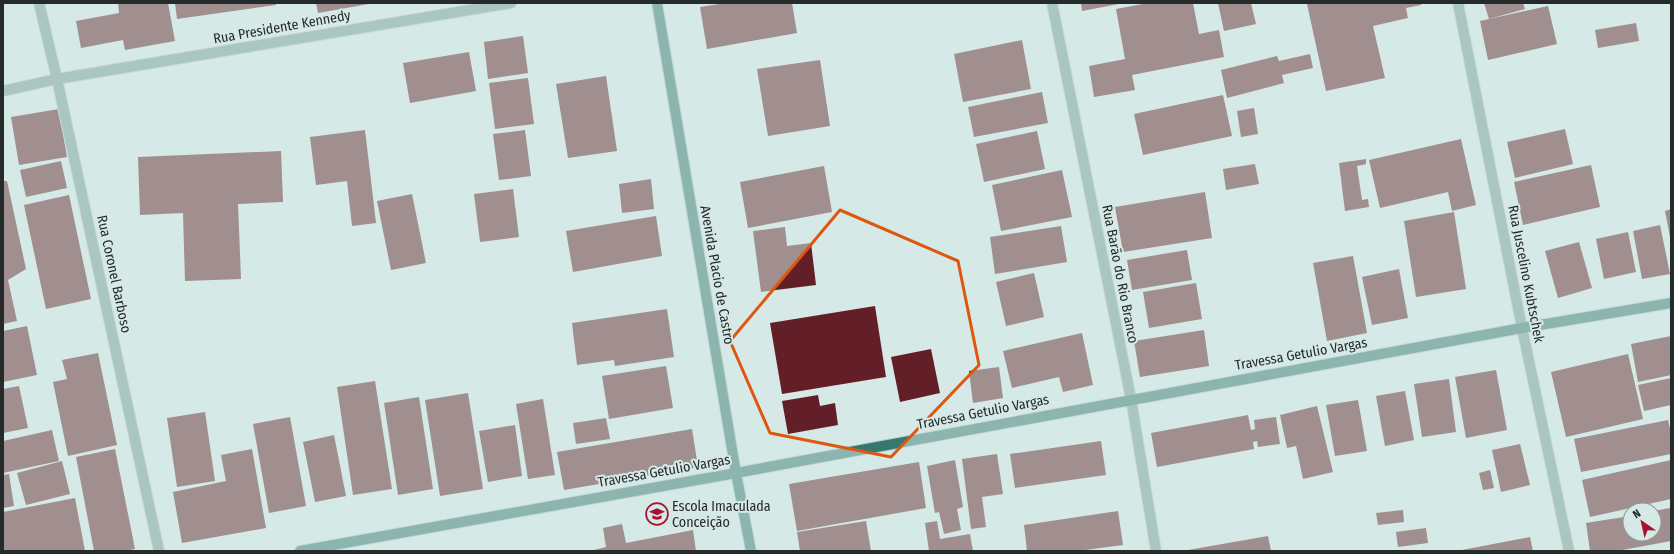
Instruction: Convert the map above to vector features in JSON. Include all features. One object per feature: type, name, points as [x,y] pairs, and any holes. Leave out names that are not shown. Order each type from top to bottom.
[{"type":"street","name":"Rua Coronel Barboso","points":[[39,3],[58,79],[159,551]]},
{"type":"street","name":"Rua Presidente Kennedy","points":[[3,91],[58,79],[512,3]]},
{"type":"street","name":"Avenida Placio de Castro","points":[[657,3],[736,473],[751,551]]},
{"type":"street","name":"Rua Barão do Rio Branco","points":[[1052,3],[1131,399],[1156,551]]},
{"type":"street","name":"Rua Juscelino Kubtschek","points":[[1458,3],[1522,328],[1569,551]]},
{"type":"street","name":"Travessa Getulio Vargas","points":[[300,551],[736,473],[1522,328],[1671,303]]},
{"type":"highlighted area","points":[[840,210],[958,261],[979,365],[891,457],[770,433],[730,341]]},
{"type":"building","points":[[118,3],[168,3],[175,41],[125,50],[123,40],[81,48],[76,21],[119,13]]},
{"type":"building","points":[[175,3],[276,3],[276,5],[177,19]]},
{"type":"building","points":[[316,3],[369,3],[369,4],[318,13]]},
{"type":"building","points":[[725,3],[792,3],[797,33],[707,49],[700,7]]},
{"type":"building","points":[[1081,3],[1119,3],[1119,4],[1082,11]]},
{"type":"building","points":[[1148,3],[1193,3],[1199,34],[1219,30],[1224,57],[1132,75],[1135,90],[1094,97],[1089,66],[1125,59],[1116,9]]},
{"type":"building","points":[[1218,3],[1251,3],[1256,24],[1224,31]]},
{"type":"building","points":[[1421,3],[1421,5],[1406,8],[1408,18],[1373,26],[1385,78],[1326,91],[1307,4]]},
{"type":"building","points":[[1484,3],[1523,3],[1525,9],[1489,19]]},
{"type":"building","points":[[1548,6],[1557,44],[1488,60],[1480,21]]},
{"type":"building","points":[[1636,23],[1639,41],[1598,48],[1595,30]]},
{"type":"building","points":[[523,36],[528,73],[488,79],[484,42]]},
{"type":"building","points":[[1022,40],[1031,89],[963,102],[954,54]]},
{"type":"building","points":[[469,52],[476,91],[410,103],[403,63]]},
{"type":"building","points":[[1310,54],[1313,68],[1282,75],[1284,83],[1227,98],[1221,70],[1277,56],[1279,61]]},
{"type":"building","points":[[820,60],[830,126],[768,136],[757,69]]},
{"type":"building","points":[[606,76],[617,151],[568,158],[556,84]]},
{"type":"building","points":[[528,78],[534,124],[495,129],[489,83]]},
{"type":"building","points":[[1042,92],[1048,123],[974,137],[968,107]]},
{"type":"building","points":[[1223,95],[1232,136],[1143,155],[1134,114]]},
{"type":"building","points":[[1254,108],[1258,134],[1241,137],[1237,111]]},
{"type":"building","points":[[59,109],[67,157],[19,165],[11,117]]},
{"type":"building","points":[[1565,129],[1573,164],[1515,178],[1507,142]]},
{"type":"building","points":[[365,130],[376,223],[352,226],[347,181],[316,185],[310,137]]},
{"type":"building","points":[[525,130],[531,176],[499,180],[493,134]]},
{"type":"building","points":[[1037,131],[1045,169],[984,182],[976,144]]},
{"type":"building","points":[[1461,139],[1476,205],[1452,211],[1448,192],[1380,208],[1369,160]]},
{"type":"building","points":[[281,151],[283,202],[238,204],[241,279],[185,281],[183,213],[140,215],[138,157]]},
{"type":"building","points":[[1366,159],[1366,164],[1357,166],[1362,200],[1368,199],[1369,207],[1345,211],[1339,163]]},
{"type":"building","points":[[61,161],[67,188],[26,197],[20,170]]},
{"type":"building","points":[[1255,164],[1259,184],[1226,190],[1223,169]]},
{"type":"building","points":[[1591,165],[1600,207],[1523,225],[1514,182]]},
{"type":"building","points":[[824,166],[832,212],[748,228],[740,182]]},
{"type":"building","points":[[1062,170],[1072,217],[1001,231],[992,185]]},
{"type":"building","points":[[651,179],[654,209],[622,213],[619,184]]},
{"type":"building","points":[[3,181],[7,181],[26,269],[8,280],[17,321],[3,324]]},
{"type":"building","points":[[513,189],[519,237],[480,242],[474,194]]},
{"type":"building","points":[[1205,192],[1212,238],[1123,252],[1115,207]]},
{"type":"building","points":[[412,194],[426,263],[391,270],[377,201]]},
{"type":"building","points":[[69,195],[91,299],[46,309],[24,205]]},
{"type":"building","points":[[1671,209],[1671,237],[1670,237],[1665,211]]},
{"type":"building","points":[[1454,212],[1466,289],[1416,297],[1404,221]]},
{"type":"building","points":[[656,216],[662,256],[573,272],[566,231]]},
{"type":"building","points":[[1660,225],[1670,274],[1642,279],[1633,231]]},
{"type":"building","points":[[1061,226],[1067,262],[995,274],[990,237]]},
{"type":"building","points":[[785,227],[787,246],[811,243],[816,285],[761,292],[753,231]]},
{"type":"building","points":[[1628,232],[1636,272],[1604,279],[1596,239]]},
{"type":"building","points":[[1579,242],[1592,288],[1558,298],[1545,251]]},
{"type":"building","points":[[1187,250],[1192,280],[1132,290],[1127,260]]},
{"type":"building","points":[[1353,256],[1367,333],[1327,341],[1313,263]]},
{"type":"building","points":[[1399,269],[1408,318],[1372,325],[1362,277]]},
{"type":"building","points":[[1034,273],[1044,317],[1006,326],[996,282]]},
{"type":"building","points":[[1196,283],[1202,319],[1149,328],[1143,292]]},
{"type":"building","points":[[875,306],[886,377],[782,394],[770,323]]},
{"type":"building","points":[[667,309],[674,357],[615,366],[614,360],[577,365],[572,323]]},
{"type":"building","points":[[27,326],[37,375],[3,382],[3,331]]},
{"type":"building","points":[[1204,330],[1209,366],[1140,377],[1134,341]]},
{"type":"building","points":[[1082,333],[1093,385],[1063,392],[1059,377],[1012,388],[1003,351]]},
{"type":"building","points":[[1671,336],[1671,375],[1638,382],[1631,344]]},
{"type":"building","points":[[931,349],[940,393],[900,402],[891,357]]},
{"type":"building","points":[[98,353],[117,445],[68,456],[53,382],[67,379],[62,360]]},
{"type":"building","points":[[1628,354],[1643,419],[1566,437],[1551,372]]},
{"type":"building","points":[[666,366],[673,408],[609,419],[602,376]]},
{"type":"building","points":[[999,367],[1003,398],[973,403],[969,371]]},
{"type":"building","points":[[1496,370],[1507,430],[1466,438],[1455,377]]},
{"type":"building","points":[[1671,378],[1671,405],[1644,411],[1638,385]]},
{"type":"building","points":[[1449,379],[1456,432],[1422,437],[1414,384]]},
{"type":"building","points":[[375,381],[392,489],[353,495],[337,387]]},
{"type":"building","points":[[19,386],[28,428],[3,433],[3,389]]},
{"type":"building","points":[[1405,391],[1414,440],[1385,446],[1376,396]]},
{"type":"building","points":[[468,393],[483,489],[440,496],[425,400]]},
{"type":"building","points":[[818,395],[820,406],[835,403],[838,425],[788,434],[782,401]]},
{"type":"building","points":[[419,397],[433,489],[398,495],[384,403]]},
{"type":"building","points":[[543,399],[555,475],[528,479],[516,404]]},
{"type":"building","points":[[1358,400],[1367,451],[1335,456],[1326,405]]},
{"type":"building","points":[[1317,406],[1333,472],[1303,479],[1296,446],[1287,448],[1280,415]]},
{"type":"building","points":[[205,412],[215,481],[177,487],[167,418]]},
{"type":"building","points":[[1248,415],[1251,430],[1255,429],[1254,420],[1276,417],[1280,444],[1258,447],[1257,441],[1253,442],[1254,449],[1157,467],[1151,433]]},
{"type":"building","points":[[290,417],[306,506],[269,513],[253,424]]},
{"type":"building","points":[[606,418],[610,439],[576,444],[573,423]]},
{"type":"building","points":[[1668,420],[1671,433],[1671,454],[1581,472],[1574,439]]},
{"type":"building","points":[[515,425],[522,476],[488,482],[479,431]]},
{"type":"building","points":[[692,429],[698,467],[564,490],[557,452]]},
{"type":"building","points":[[52,430],[59,461],[3,473],[3,441]]},
{"type":"building","points":[[334,435],[346,496],[315,502],[303,442]]},
{"type":"building","points":[[1101,441],[1106,475],[1015,488],[1010,454]]},
{"type":"building","points":[[1520,444],[1530,485],[1501,492],[1492,450]]},
{"type":"building","points":[[115,449],[135,549],[125,551],[94,551],[76,457]]},
{"type":"building","points":[[252,449],[266,528],[182,543],[173,492],[226,481],[221,455]]},
{"type":"building","points":[[997,454],[1003,494],[982,497],[986,527],[971,529],[962,459]]},
{"type":"building","points":[[955,460],[963,507],[957,509],[961,530],[944,534],[939,512],[935,513],[927,466]]},
{"type":"building","points":[[1671,460],[1671,499],[1658,502],[1622,502],[1622,510],[1590,517],[1582,480]]},
{"type":"building","points":[[62,461],[70,494],[26,505],[17,473]]},
{"type":"building","points":[[919,462],[926,508],[797,531],[789,484]]},
{"type":"building","points":[[1490,470],[1494,488],[1483,490],[1479,473]]},
{"type":"building","points":[[9,474],[14,506],[3,508],[3,475]]},
{"type":"building","points":[[75,498],[85,551],[3,551],[3,512]]},
{"type":"building","points":[[1670,508],[1671,541],[1617,551],[1590,551],[1586,523],[1622,517],[1622,542],[1662,542],[1662,510]]},
{"type":"building","points":[[1403,510],[1404,522],[1378,525],[1376,513]]},
{"type":"building","points":[[1118,511],[1123,545],[1078,551],[1027,551],[1024,525]]},
{"type":"building","points":[[866,521],[871,551],[800,551],[797,532]]},
{"type":"building","points":[[937,521],[940,539],[970,534],[973,551],[929,551],[925,523]]},
{"type":"building","points":[[622,524],[626,543],[693,530],[696,551],[590,551],[606,547],[603,528]]},
{"type":"building","points":[[1426,528],[1428,543],[1398,547],[1396,532]]},
{"type":"building","points":[[1268,536],[1271,551],[1188,551],[1188,550]]},
{"type":"building","points":[[1530,537],[1533,551],[1462,551],[1462,550]]},
{"type":"place","name":"Escola Imaculada Conceição","points":[[657,514]]}]
